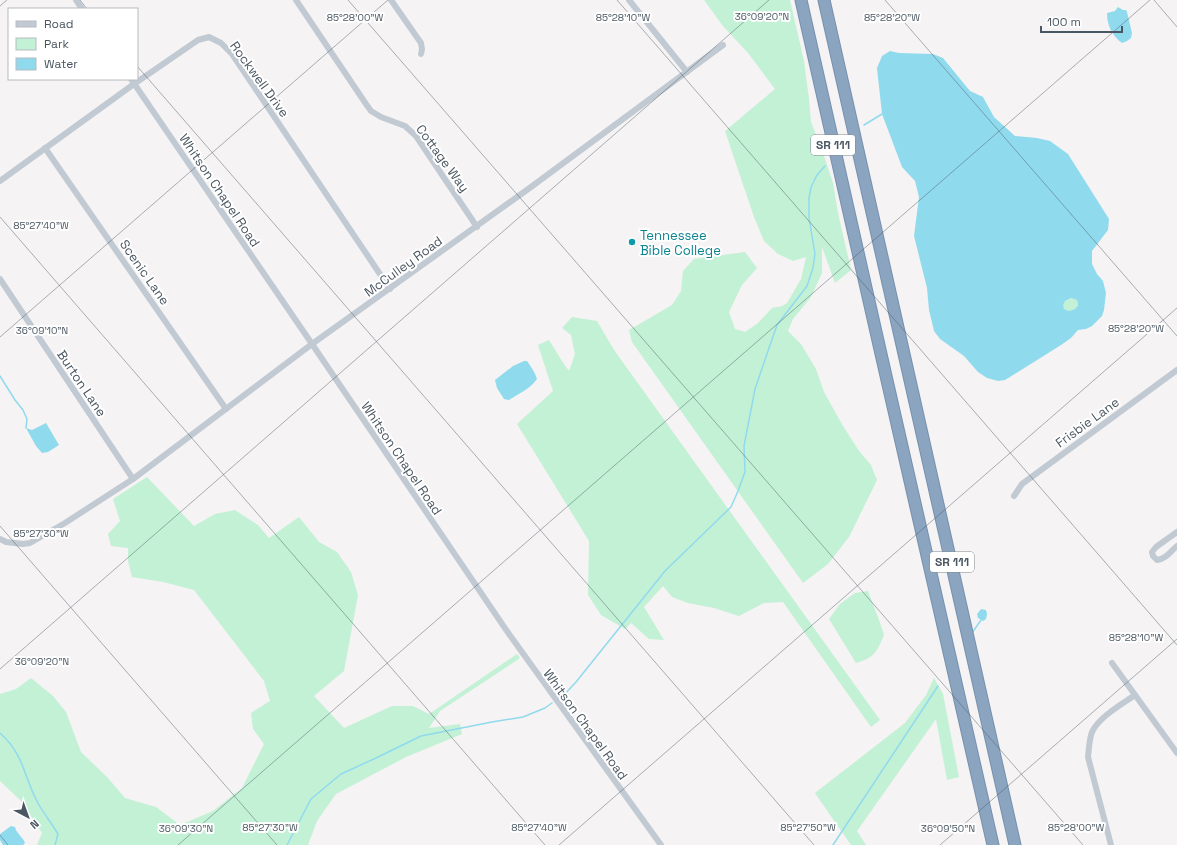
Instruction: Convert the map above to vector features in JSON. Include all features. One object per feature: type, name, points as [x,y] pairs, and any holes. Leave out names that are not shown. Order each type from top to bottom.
[{"type":"highway","name":"SR 111","points":[[801,0],[992,845]]},
{"type":"highway","name":"SR 111","points":[[824,0],[1015,845]]},
{"type":"street","name":"Cottage Way","points":[[296,0],[371,111],[381,117],[406,126],[416,136],[477,227]]},
{"type":"street","points":[[391,0],[421,43],[421,54]]},
{"type":"street","points":[[629,0],[687,72]]},
{"type":"street","name":"Rockwell Drive","points":[[138,78],[198,40],[209,37],[221,43],[232,54],[390,289]]},
{"type":"street","name":"McCulley Road","points":[[0,539],[6,542],[23,544],[30,543],[65,524],[133,479],[312,344],[477,227],[723,45]]},
{"type":"street","name":"Rockwell Drive","points":[[0,181],[133,81]]},
{"type":"street","name":"Whitson Chapel Road","points":[[133,81],[508,633],[661,845]]},
{"type":"street","name":"Scenic Lane","points":[[45,148],[226,409]]},
{"type":"street","name":"Burton Lane","points":[[0,279],[133,479]]},
{"type":"street","name":"Frisbie Lane","points":[[1014,496],[1022,484],[1177,370]]},
{"type":"street","points":[[1177,532],[1156,547],[1152,552],[1153,556],[1157,560],[1162,559],[1177,546]]},
{"type":"street","points":[[1112,663],[1177,753]]},
{"type":"street","points":[[1111,845],[1088,757],[1089,745],[1092,732],[1098,723],[1135,695]]},
{"type":"green space","points":[[704,0],[790,0],[804,61],[811,122],[833,183],[851,270],[835,283],[822,247],[822,273],[811,297],[793,319],[788,331],[801,344],[816,369],[824,392],[859,451],[871,465],[877,480],[849,537],[828,564],[803,583],[632,342],[629,330],[672,305],[681,291],[683,271],[694,259],[745,252],[757,268],[742,285],[729,312],[735,329],[745,332],[758,323],[772,308],[782,306],[787,303],[801,279],[806,257],[793,261],[778,254],[764,241],[754,217],[725,131],[775,89],[748,53],[723,26]]},
{"type":"green space","points":[[1071,298],[1077,300],[1078,305],[1075,309],[1069,311],[1064,309],[1062,305],[1065,301]]},
{"type":"green space","points":[[572,317],[597,321],[614,350],[880,720],[871,727],[783,602],[764,603],[739,616],[714,608],[688,603],[672,597],[663,586],[644,607],[664,640],[649,639],[631,623],[625,629],[601,615],[588,595],[589,541],[517,424],[553,391],[538,345],[549,340],[569,371],[575,354],[571,335],[562,328]]},
{"type":"green space","points":[[147,477],[194,526],[215,514],[235,510],[258,525],[269,538],[299,517],[319,542],[337,552],[351,572],[358,595],[344,671],[314,696],[344,728],[392,706],[413,706],[429,714],[517,654],[520,658],[440,711],[429,728],[460,724],[462,734],[406,757],[336,794],[317,821],[308,845],[37,845],[42,833],[21,801],[0,781],[0,694],[16,689],[31,678],[53,696],[66,712],[81,752],[107,777],[125,798],[156,807],[180,825],[213,811],[242,788],[264,744],[253,729],[251,713],[270,701],[264,681],[194,590],[163,582],[132,577],[128,561],[128,548],[111,546],[108,534],[120,521],[113,499]]},
{"type":"green space","points":[[868,591],[884,635],[874,654],[867,659],[856,663],[829,619],[840,604],[855,593]]},
{"type":"green space","points":[[934,678],[943,694],[959,777],[947,780],[936,719],[857,831],[866,845],[851,845],[815,793],[905,723],[926,695]]},
{"type":"water","points":[[1118,7],[1126,10],[1132,33],[1131,38],[1122,43],[1113,34],[1107,17],[1107,13],[1115,11]]},
{"type":"water","points":[[890,51],[899,53],[933,54],[943,58],[970,91],[983,97],[994,117],[1015,136],[1050,141],[1068,154],[1109,219],[1108,230],[1092,251],[1092,264],[1097,274],[1103,281],[1106,293],[1102,316],[1092,326],[1086,329],[1078,330],[1071,338],[1061,345],[1005,380],[998,381],[987,378],[978,372],[964,356],[940,339],[934,331],[929,310],[927,288],[914,236],[919,197],[915,181],[902,167],[882,114],[877,68],[882,56]],"holes":[[[1071,298],[1077,300],[1078,305],[1075,309],[1069,311],[1064,309],[1063,305],[1065,301]]]},
{"type":"water","points":[[527,361],[537,379],[531,386],[509,400],[504,399],[497,388],[495,380],[513,366]]},
{"type":"water","points":[[46,423],[59,445],[48,452],[42,453],[36,446],[26,428],[32,430]]},
{"type":"water","points":[[981,609],[986,610],[987,614],[986,619],[983,621],[978,618],[977,614]]},
{"type":"water","points":[[11,826],[15,827],[24,841],[25,843],[23,845],[3,845],[0,840],[0,834]]},
{"type":"waterway","points":[[864,125],[882,114]]},
{"type":"waterway","points":[[560,698],[576,682],[665,571],[731,507],[745,472],[744,446],[755,389],[768,351],[777,325],[807,286],[813,268],[815,254],[809,218],[809,198],[811,187],[817,175],[825,166]]},
{"type":"waterway","points":[[0,376],[23,410],[27,419],[26,428]]},
{"type":"waterway","points":[[972,633],[981,620]]},
{"type":"waterway","points":[[833,845],[938,686]]},
{"type":"waterway","points":[[287,845],[311,799],[341,774],[421,736],[523,717],[545,708],[552,703]]},
{"type":"waterway","points":[[0,733],[15,750],[39,805],[58,834],[55,845]]},
{"type":"place","name":"Tennessee Bible College","points":[[632,242]]}]
